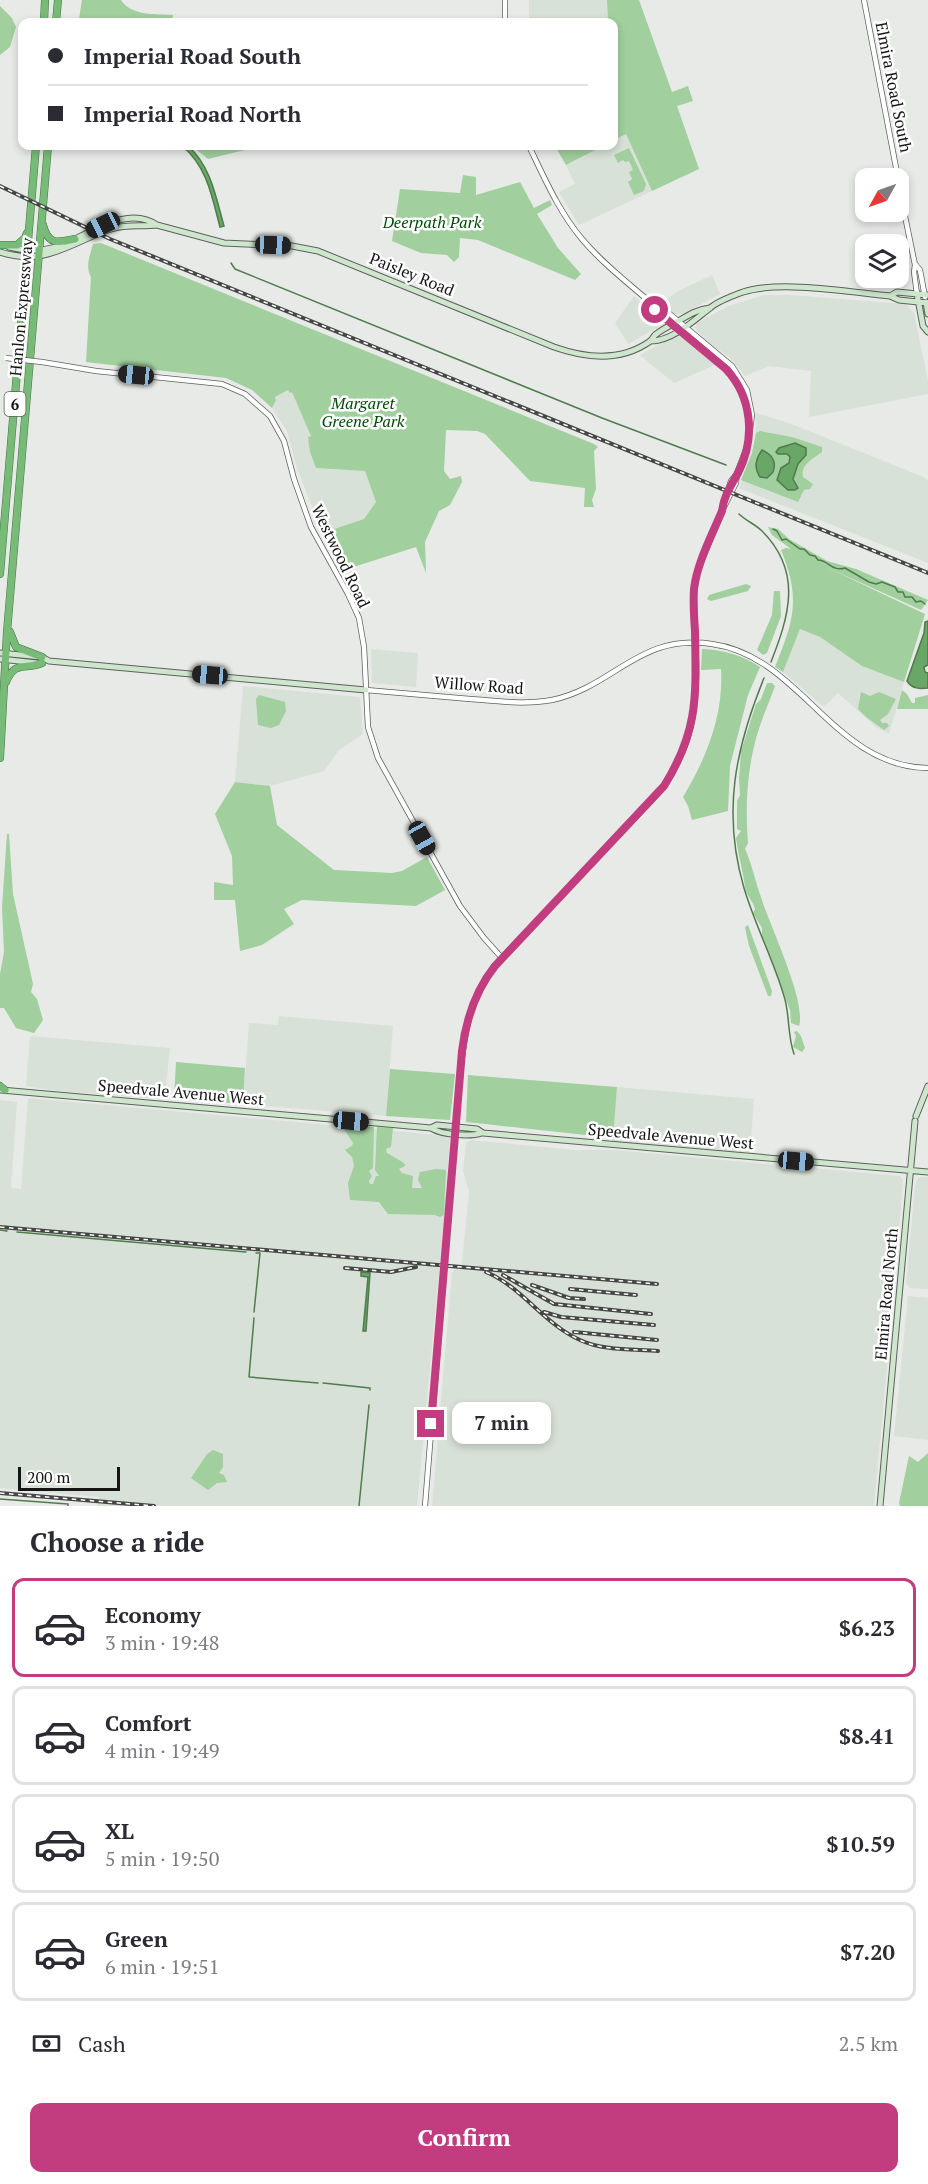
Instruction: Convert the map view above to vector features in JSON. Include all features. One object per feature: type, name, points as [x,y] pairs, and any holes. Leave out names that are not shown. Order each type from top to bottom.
[{"type":"highway","points":[[44,18],[45,0]]},
{"type":"highway","points":[[56,18],[58,0]]},
{"type":"highway","name":"Hanlon Expressway","points":[[0,574],[36,150]]},
{"type":"highway","name":"Hanlon Expressway","points":[[0,758],[4,687],[3,657],[9,627],[48,150]]},
{"type":"highway","points":[[42,223],[46,235],[52,241],[62,242],[75,239]]},
{"type":"highway","points":[[0,245],[12,246],[21,243],[30,225]]},
{"type":"highway","points":[[9,627],[16,647],[44,660]]},
{"type":"highway","points":[[4,687],[14,669],[44,660]]},
{"type":"main road","name":"Paisley Road","points":[[39,254],[103,225],[126,219],[150,220],[158,225]]},
{"type":"main road","name":"Paisley Road","points":[[0,252],[39,254],[64,250],[113,228],[128,225],[158,225],[224,243],[292,246],[318,251],[572,353],[593,357],[620,355],[651,341],[660,341],[702,316],[710,308]]},
{"type":"main road","name":"Paisley Road","points":[[0,245],[28,254]]},
{"type":"main road","name":"Paisley Road","points":[[651,341],[656,334],[700,309],[710,308],[744,292],[782,286],[890,296],[899,300],[927,302]]},
{"type":"main road","name":"Paisley Road","points":[[890,296],[897,292],[926,295]]},
{"type":"main road","name":"Elmira Road South","points":[[917,294],[923,326],[928,332]]},
{"type":"main road","name":"Elmira Road South","points":[[927,302],[928,314]]},
{"type":"main road","name":"Willow Road","points":[[3,657],[366,690]]},
{"type":"main road","name":"Elmira Road North","points":[[880,1506],[916,1119],[928,1086]]},
{"type":"main road","name":"Speedvale Avenue West","points":[[2,1089],[431,1128],[437,1131],[457,1130],[476,1135],[483,1132],[928,1172]]},
{"type":"street","points":[[505,0],[505,18]]},
{"type":"street","name":"Elmira Road South","points":[[864,0],[896,168]]},
{"type":"street","points":[[530,150],[566,217],[581,238],[604,263],[651,303],[655,310],[734,377],[746,403],[750,425]]},
{"type":"street","name":"Elmira Road South","points":[[906,222],[915,265],[917,294]]},
{"type":"street","name":"Elmira Road South","points":[[915,265],[920,270],[927,302]]},
{"type":"street","points":[[425,1506],[462,1051],[469,1015],[486,977],[502,958],[651,801],[672,774],[687,743],[695,712],[694,594],[696,580],[722,511],[736,483],[737,473],[748,444],[752,415],[751,402],[743,380],[725,358],[659,305],[651,303]]},
{"type":"street","name":"Westwood Road","points":[[3,358],[96,371],[213,382],[236,389],[261,406],[284,441],[294,479],[311,527],[355,609],[363,634],[368,727],[378,758],[460,906],[502,958]]},
{"type":"street","name":"Willow Road","points":[[366,690],[516,703],[553,700],[590,685],[648,651],[674,644],[695,642],[726,647],[758,661],[800,693],[845,735],[875,756],[897,764],[928,768]]},
{"type":"shaded area","points":[[529,0],[607,0],[608,18],[529,18]]},
{"type":"shaded area","points":[[626,134],[652,191],[579,225],[559,192],[575,184],[566,165],[595,150],[618,150],[618,138]]},
{"type":"shaded area","points":[[186,150],[192,150],[196,154],[207,173],[224,226],[220,227],[203,173]]},
{"type":"shaded area","points":[[712,275],[720,294],[683,314],[675,314],[662,303],[678,291]]},
{"type":"shaded area","points":[[765,295],[906,304],[914,313],[928,381],[928,394],[809,417],[811,371],[769,366],[745,376],[729,357],[709,343],[695,328],[697,323],[728,306]]},
{"type":"shaded area","points":[[634,296],[662,319],[662,325],[628,344],[615,323]]},
{"type":"shaded area","points":[[674,336],[683,337],[717,364],[674,383],[640,355]]},
{"type":"shaded area","points":[[288,390],[292,392],[304,416],[311,437],[309,438],[310,452],[316,468],[365,471],[376,502],[364,519],[322,533],[296,465],[287,431],[272,408],[275,397]]},
{"type":"shaded area","points":[[756,413],[789,423],[928,480],[928,563],[739,488],[755,443]]},
{"type":"shaded area","points":[[795,443],[806,448],[806,455],[798,464],[793,479],[798,488],[788,490],[777,480],[781,468],[789,463],[790,457],[787,454],[776,452],[779,448]]},
{"type":"shaded area","points":[[762,450],[771,456],[774,462],[773,472],[767,478],[760,477],[756,467]]},
{"type":"shaded area","points":[[928,621],[928,665],[924,667],[925,672],[928,673],[928,688],[919,688],[911,686],[907,681],[924,633],[925,622]]},
{"type":"shaded area","points":[[800,629],[820,637],[862,666],[904,682],[889,734],[876,727],[838,693],[824,707],[783,672]]},
{"type":"shaded area","points":[[371,649],[418,653],[416,687],[372,683]]},
{"type":"shaded area","points":[[243,686],[360,697],[363,734],[339,750],[324,771],[270,786],[235,782]]},
{"type":"shaded area","points":[[279,1016],[393,1026],[386,1116],[243,1104],[249,1023],[278,1025]]},
{"type":"shaded area","points":[[30,1036],[170,1048],[165,1096],[160,1099],[58,1091],[26,1086]]},
{"type":"shaded area","points":[[617,1087],[754,1099],[750,1153],[612,1141]]},
{"type":"shaded area","points":[[28,1098],[450,1136],[417,1506],[97,1506],[99,1497],[0,1488],[0,1100],[17,1102],[11,1188],[21,1189]]},
{"type":"shaded area","points":[[471,1140],[574,1150],[613,1150],[900,1176],[903,1180],[874,1506],[432,1506],[452,1272],[462,1263],[469,1191],[463,1171],[466,1143]]},
{"type":"shaded area","points":[[928,1177],[928,1289],[910,1288],[906,1284],[915,1186],[917,1179]]},
{"type":"shaded area","points":[[361,1272],[370,1273],[366,1331],[363,1331],[368,1277],[361,1276]]},
{"type":"shaded area","points":[[908,1296],[928,1298],[928,1440],[894,1436]]},
{"type":"green space","points":[[82,0],[121,0],[137,12],[173,15],[173,18],[79,18]]},
{"type":"green space","points":[[607,0],[639,0],[672,92],[688,86],[693,101],[677,106],[699,169],[652,191],[626,134],[618,138],[618,18],[608,18]]},
{"type":"green space","points":[[0,6],[12,18],[16,27],[10,47],[0,55]]},
{"type":"green space","points":[[629,148],[646,184],[644,191],[634,195],[628,182],[632,179],[629,172],[633,170],[629,161],[623,160],[618,163],[614,155]]},
{"type":"green space","points":[[197,150],[245,150],[208,159]]},
{"type":"green space","points":[[557,150],[595,150],[566,165]]},
{"type":"green space","name":"Deerpath Park","points":[[463,175],[476,177],[476,195],[520,182],[534,208],[550,200],[552,205],[537,214],[558,248],[581,274],[575,280],[478,240],[460,238],[459,257],[454,262],[447,255],[421,253],[392,241],[400,189],[460,193]]},
{"type":"green space","name":"Margaret Greene Park","points":[[101,243],[594,444],[598,447],[594,451],[596,489],[592,500],[594,507],[584,507],[585,488],[530,481],[485,434],[477,431],[446,430],[444,471],[450,479],[461,476],[462,482],[450,505],[439,511],[425,542],[426,573],[416,547],[341,571],[322,533],[364,519],[376,502],[365,471],[316,468],[310,452],[308,437],[311,436],[292,392],[288,390],[275,397],[272,408],[252,390],[226,378],[86,362],[91,277],[88,269],[89,261],[93,244]]},
{"type":"green space","points":[[760,431],[792,437],[822,447],[822,452],[808,462],[804,469],[803,477],[813,484],[810,489],[804,490],[798,502],[741,480],[752,453],[756,433]],"holes":[[[795,443],[803,459],[798,464],[793,479],[798,488],[781,468],[790,463],[790,458],[779,448]]]},
{"type":"green space","points":[[768,527],[778,529],[789,539],[827,561],[856,569],[928,600],[921,610],[824,566],[925,614],[904,682],[862,666],[820,637],[800,629],[783,672],[775,667],[787,636],[793,609],[791,582],[781,550],[791,549],[772,535]]},
{"type":"green space","points":[[746,584],[751,586],[748,591],[711,601],[707,599],[709,595]]},
{"type":"green space","points":[[774,591],[780,591],[781,616],[767,653],[763,655],[757,650],[772,615]]},
{"type":"green space","points":[[702,649],[732,654],[760,667],[748,695],[730,766],[728,811],[692,820],[683,797],[712,736],[720,703],[721,686],[721,669],[701,670]]},
{"type":"green space","points":[[767,683],[775,686],[759,729],[751,761],[747,802],[748,843],[745,849],[793,982],[798,1000],[799,1026],[791,1023],[790,1010],[762,935],[762,928],[753,913],[755,909],[746,890],[736,838],[741,831],[737,829],[737,801],[740,795],[741,751],[756,704],[761,699]]},
{"type":"green space","points":[[902,690],[912,703],[915,703],[915,698],[928,695],[928,709],[897,709]]},
{"type":"green space","points":[[861,692],[870,696],[879,692],[896,699],[888,714],[880,720],[889,726],[884,730],[858,709]]},
{"type":"green space","points":[[259,695],[285,702],[286,711],[279,725],[271,728],[258,725],[256,699]]},
{"type":"green space","points":[[235,782],[270,786],[277,825],[334,870],[392,873],[402,871],[427,857],[445,890],[416,906],[302,900],[284,909],[294,924],[262,945],[240,951],[235,900],[214,900],[214,882],[233,885],[232,856],[215,814]]},
{"type":"green space","points":[[7,834],[9,834],[13,894],[33,984],[31,992],[37,999],[43,1020],[34,1033],[16,1028],[4,1008],[0,1008],[0,974],[4,952],[2,907]]},
{"type":"green space","points":[[748,925],[772,991],[771,996],[768,996],[749,946],[745,927]]},
{"type":"green space","points":[[797,1031],[805,1048],[802,1052],[793,1047],[796,1036],[794,1032]]},
{"type":"green space","points":[[176,1062],[245,1068],[243,1104],[174,1098]]},
{"type":"green space","points":[[390,1069],[455,1074],[450,1120],[386,1116]]},
{"type":"green space","points":[[468,1075],[617,1087],[613,1138],[466,1122]]},
{"type":"green space","points":[[341,1124],[374,1127],[373,1168],[369,1171],[372,1176],[370,1184],[373,1184],[376,1176],[379,1176],[375,1170],[377,1127],[393,1128],[391,1147],[386,1149],[387,1153],[404,1163],[405,1166],[399,1169],[402,1173],[413,1176],[412,1188],[422,1188],[418,1180],[420,1172],[446,1170],[444,1215],[440,1217],[388,1214],[379,1202],[350,1200],[348,1183],[354,1166],[352,1157],[345,1150],[353,1143]]},
{"type":"green space","points":[[213,1450],[223,1454],[223,1467],[219,1473],[224,1475],[227,1482],[217,1483],[208,1490],[191,1478],[207,1454]]},
{"type":"green space","points":[[928,1453],[928,1506],[900,1506],[909,1456],[918,1462]]},
{"type":"waterway","points":[[231,263],[235,269],[602,418],[726,465]]},
{"type":"waterway","points":[[739,514],[762,531],[775,547],[788,578],[787,611],[771,662]]},
{"type":"waterway","points":[[773,529],[777,531],[782,540],[786,539],[818,560],[833,567],[845,568],[869,582],[876,584],[882,582],[895,587],[898,592],[903,592],[905,597],[912,597],[916,602],[921,601],[925,604]]},
{"type":"waterway","points":[[764,678],[739,756],[733,807],[734,834],[744,888],[784,996],[794,1054]]},
{"type":"waterway","points":[[0,1230],[7,1231]]},
{"type":"waterway","points":[[17,1232],[246,1252]]},
{"type":"waterway","points":[[254,1312],[260,1253],[256,1253]]},
{"type":"waterway","points":[[254,1318],[249,1377],[318,1383]]},
{"type":"waterway","points":[[323,1383],[370,1388],[370,1390]]},
{"type":"waterway","points":[[359,1506],[369,1405]]},
{"type":"waterway","points":[[0,1499],[68,1504],[68,1506]]},
{"type":"railway","points":[[0,186],[110,239],[928,573]]},
{"type":"railway","points":[[0,1227],[657,1284]]},
{"type":"railway","points":[[345,1268],[391,1272],[416,1267]]},
{"type":"railway","points":[[486,1272],[511,1287],[555,1325],[580,1340],[608,1348],[658,1351]]},
{"type":"railway","points":[[503,1275],[554,1304],[651,1314]]},
{"type":"railway","points":[[532,1285],[569,1298],[584,1299]]},
{"type":"railway","points":[[570,1289],[636,1295]]},
{"type":"railway","points":[[544,1312],[561,1317],[654,1325]]},
{"type":"railway","points":[[574,1332],[657,1340]]},
{"type":"railway","points":[[0,1493],[154,1506]]},
{"type":"route","points":[[431,1424],[455,1157],[462,1051],[465,1029],[474,1000],[486,977],[495,966],[664,786],[687,743],[695,712],[694,587],[697,572],[722,511],[723,501],[744,455],[750,425],[746,403],[734,377],[655,310]]}]
